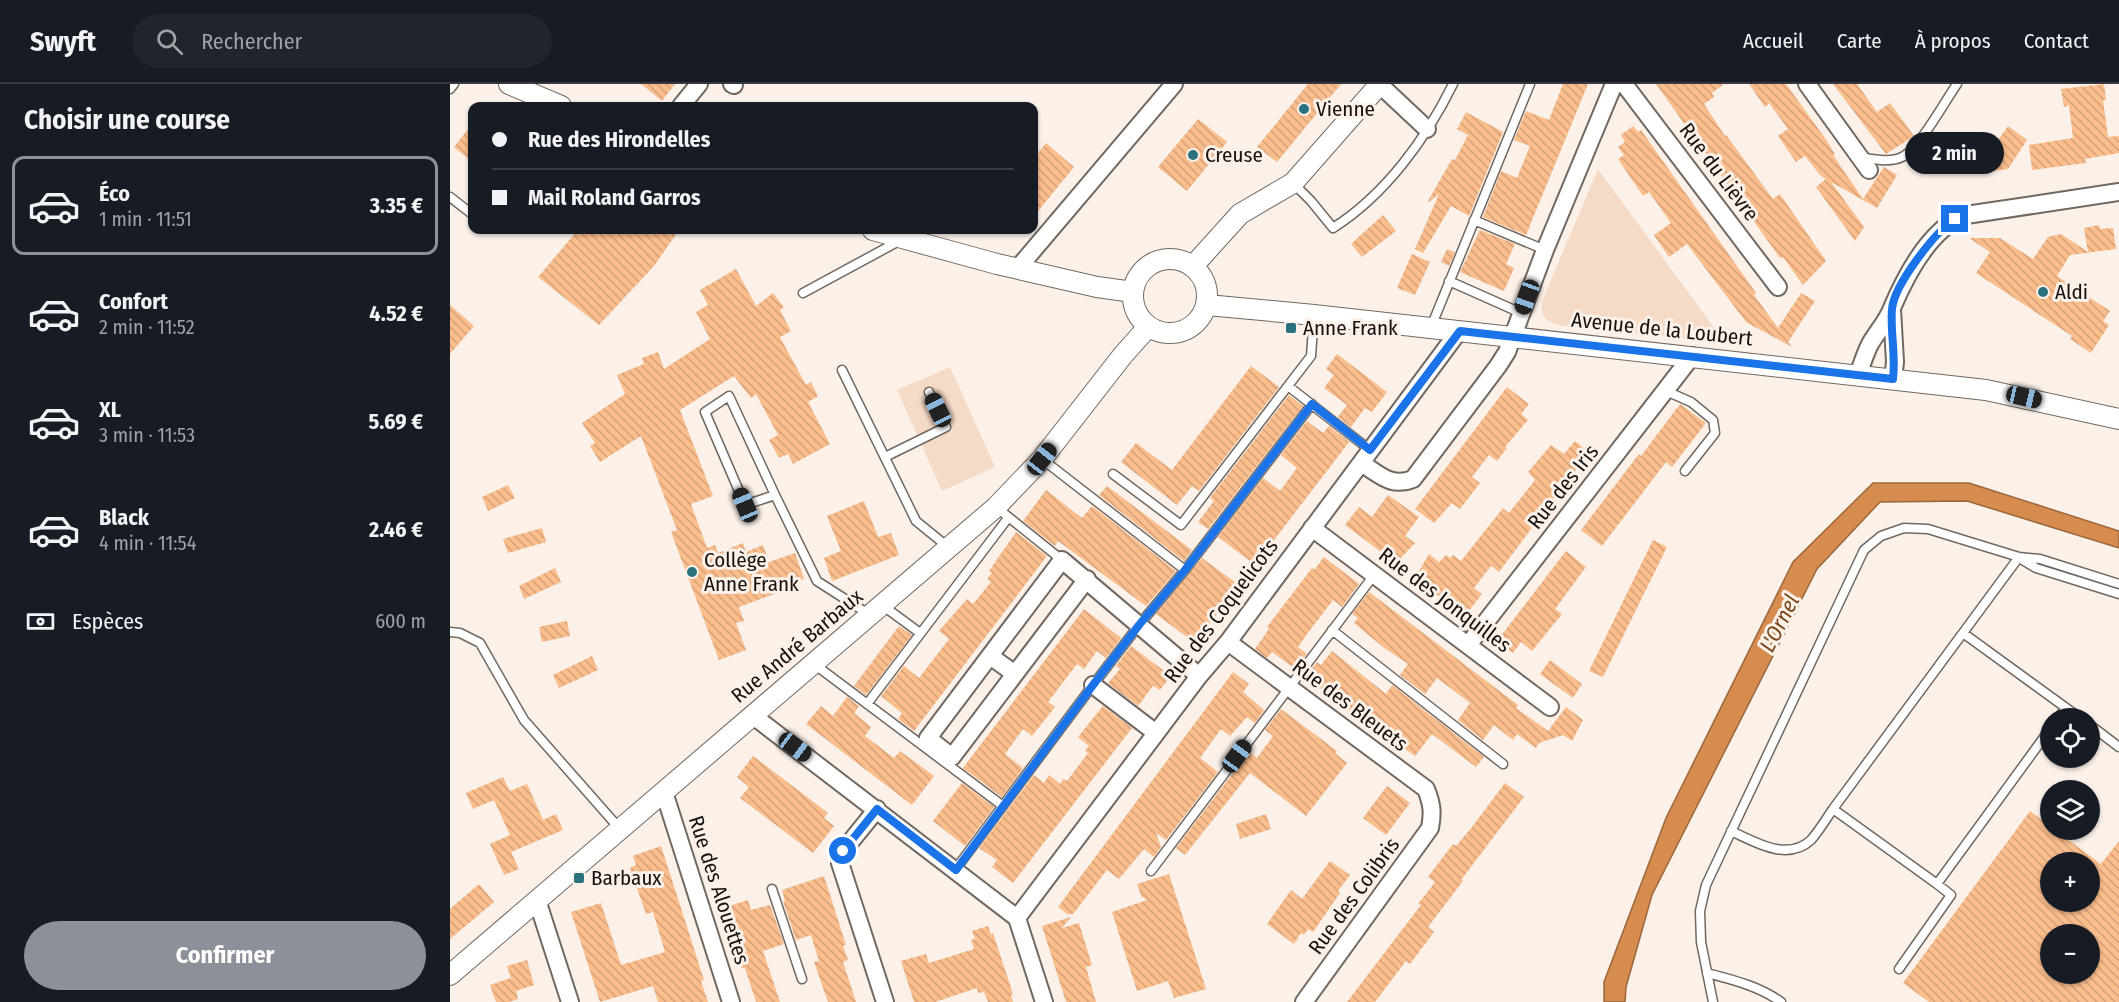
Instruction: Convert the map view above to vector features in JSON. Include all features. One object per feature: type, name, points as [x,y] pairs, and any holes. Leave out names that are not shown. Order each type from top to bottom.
[{"type":"street","points":[[509,84],[538,89],[556,102]]},
{"type":"street","points":[[684,102],[699,84]]},
{"type":"street","points":[[1018,268],[1174,84]]},
{"type":"street","points":[[1193,266],[1240,214],[1293,183],[1380,84],[1427,129]]},
{"type":"street","points":[[1366,457],[1393,483],[1404,483],[1413,479],[1498,366],[1513,336],[1545,250],[1614,84]]},
{"type":"street","name":"Rue du Lièvre","points":[[1624,84],[1778,287]]},
{"type":"street","points":[[1807,84],[1864,163]]},
{"type":"street","points":[[1858,375],[1864,357],[1892,309],[1902,284],[1937,233],[1955,219],[1995,210],[2119,192]]},
{"type":"street","points":[[886,234],[1097,287],[1133,292]]},
{"type":"street","points":[[1168,258],[1182,260],[1193,266],[1201,274],[1208,294],[1207,305],[1197,323],[1178,333],[1168,334],[1148,327],[1139,317],[1134,305],[1133,292],[1136,279],[1144,268],[1155,261],[1168,258]]},
{"type":"street","name":"Avenue de la Loubert","points":[[1207,305],[1431,327],[1986,390],[2119,419]]},
{"type":"street","points":[[1892,309],[1895,362],[1893,379]]},
{"type":"street","name":"Rue André Barbaux","points":[[450,975],[949,548],[1002,512],[1123,355],[1148,327]]},
{"type":"street","name":"Rue des Coquelicots","points":[[1017,918],[1199,676],[1228,642],[1460,331]]},
{"type":"street","name":"Rue des Iris","points":[[1468,645],[1616,457],[1692,356]]},
{"type":"street","name":"Avenue de la Loubert","points":[[2074,408],[2119,427]]},
{"type":"street","name":"Rue des Jonquilles","points":[[1312,528],[1550,707]]},
{"type":"street","points":[[1087,579],[952,757],[928,738],[1062,560],[1087,579],[1199,676]]},
{"type":"street","name":"Rue des Bleuets","points":[[1228,642],[1426,789],[1433,812]]},
{"type":"street","points":[[990,656],[1015,674]]},
{"type":"street","points":[[1093,685],[1156,733]]},
{"type":"street","points":[[752,715],[1017,918],[1044,1002]]},
{"type":"street","name":"Rue des Alouettes","points":[[664,792],[731,1002]]},
{"type":"street","points":[[877,809],[843,851],[840,863],[885,1002]]},
{"type":"street","name":"Rue des Colibris","points":[[1304,1002],[1430,828],[1433,812]]},
{"type":"street","points":[[537,900],[570,1002]]},
{"type":"lane","points":[[450,89],[454,84]]},
{"type":"lane","points":[[1293,183],[1333,228],[1381,188],[1419,142],[1453,84]]},
{"type":"lane","points":[[1431,327],[1530,84]]},
{"type":"lane","points":[[1864,163],[1892,160],[1904,156],[1918,142],[1957,84]]},
{"type":"lane","points":[[450,197],[468,211]]},
{"type":"lane","points":[[1474,220],[1545,250]]},
{"type":"lane","points":[[803,293],[902,239]]},
{"type":"lane","points":[[1449,281],[1521,313]]},
{"type":"lane","points":[[1113,474],[1181,525],[1311,357],[1314,315]]},
{"type":"lane","points":[[842,370],[916,521],[949,548]]},
{"type":"lane","points":[[1288,386],[1312,404],[1366,457]]},
{"type":"lane","points":[[1666,391],[1691,402],[1713,420],[1715,433],[1685,471]]},
{"type":"lane","points":[[885,457],[946,428],[929,392]]},
{"type":"lane","points":[[775,495],[745,505],[705,412],[729,396],[817,581],[920,633]]},
{"type":"lane","points":[[956,870],[1093,685],[1185,570],[1312,404]]},
{"type":"lane","points":[[1042,459],[1185,570]]},
{"type":"lane","points":[[867,704],[920,633],[1002,512],[1062,560]]},
{"type":"lane","points":[[1713,1002],[1701,942],[1700,911],[1706,885],[1864,550],[1881,536],[1904,528],[1928,529],[2019,557],[2040,559],[2119,584]]},
{"type":"lane","points":[[2019,557],[2036,568],[2119,594]]},
{"type":"lane","points":[[1731,831],[1782,851],[1798,849],[1811,839],[2019,557]]},
{"type":"lane","points":[[1151,871],[1374,574]]},
{"type":"lane","points":[[1332,630],[1503,764]]},
{"type":"lane","points":[[450,632],[460,633],[480,643],[524,720],[620,829]]},
{"type":"lane","points":[[1963,633],[2066,708]]},
{"type":"lane","points":[[813,663],[1003,806]]},
{"type":"lane","points":[[2100,733],[2119,747]]},
{"type":"lane","points":[[1937,884],[2040,743]]},
{"type":"lane","points":[[1833,809],[1952,895],[1899,969]]},
{"type":"lane","points":[[772,889],[802,979]]},
{"type":"lane","points":[[1707,974],[1741,982],[1781,1002]]},
{"type":"shaded area","points":[[1598,169],[1725,343],[1557,325],[1544,316],[1542,313],[1543,299]]},
{"type":"shaded area","points":[[950,367],[995,467],[942,491],[897,390]]},
{"type":"water","name":"L'Ornel","points":[[1873,483],[1969,483],[2119,531],[2119,548],[1967,501],[1880,502],[1817,569],[1652,895],[1626,987],[1625,1002],[1604,1002],[1604,982],[1666,818],[1793,562]]},
{"type":"building","points":[[641,84],[675,84],[662,101]]},
{"type":"building","name":"Vienne","points":[[1308,84],[1341,84],[1277,162],[1257,147]]},
{"type":"building","points":[[1563,84],[1588,84],[1526,235],[1483,217],[1501,171],[1517,178],[1530,146],[1514,140],[1526,111],[1549,120]]},
{"type":"building","points":[[1656,84],[1724,84],[1712,93],[1714,97],[1704,104],[1725,136],[1773,199],[1780,194],[1826,261],[1803,285],[1783,257],[1780,258]]},
{"type":"building","points":[[1749,84],[1786,84],[1825,138],[1835,154],[1833,155],[1863,199],[1884,167],[1897,175],[1877,208],[1831,182],[1864,227],[1855,241],[1816,187],[1826,179],[1805,156],[1796,162],[1778,136],[1788,129],[1769,103],[1765,107]]},
{"type":"building","points":[[1833,84],[1857,84],[1877,112],[1890,103],[1914,136],[1886,154]]},
{"type":"building","points":[[2104,84],[2106,100],[2103,100],[2108,137],[2119,136],[2119,153],[2085,159],[2086,163],[2032,170],[2029,145],[2073,138],[2069,105],[2064,107],[2061,89]]},
{"type":"building","points":[[1466,112],[1503,132],[1469,216],[1451,206],[1423,253],[1415,249],[1439,194],[1428,201],[1452,159],[1455,160],[1468,135],[1457,129]]},
{"type":"building","name":"Creuse","points":[[1198,119],[1227,142],[1187,191],[1158,167]]},
{"type":"building","points":[[1633,126],[1638,132],[1641,130],[1756,293],[1754,295],[1778,328],[1801,293],[1815,301],[1788,342],[1792,347],[1746,322],[1687,244],[1669,257],[1654,235],[1671,223],[1649,192],[1643,196],[1618,159],[1624,155],[1618,147],[1625,142],[1621,135]]},
{"type":"building","points":[[2008,126],[2027,140],[2008,169],[1992,171],[1981,164]]},
{"type":"building","points":[[468,129],[468,159],[454,147]]},
{"type":"building","points":[[1046,143],[1074,167],[1038,211],[1038,153]]},
{"type":"building","points":[[1383,215],[1396,231],[1362,257],[1351,244]]},
{"type":"building","name":"Aldi","points":[[2099,225],[2100,229],[2113,228],[2116,249],[2070,255],[2057,276],[2110,311],[2103,321],[2109,325],[2091,353],[2070,339],[2072,336],[1976,273],[1990,252],[1969,238],[2000,238],[2033,259],[2048,237],[2061,234],[2088,252],[2084,228]]},
{"type":"building","points":[[1480,230],[1515,244],[1506,264],[1514,268],[1504,291],[1460,272]]},
{"type":"building","points":[[575,234],[676,234],[654,266],[599,325],[538,277]]},
{"type":"building","points":[[1447,249],[1455,252],[1449,266],[1441,262]]},
{"type":"building","points":[[1412,254],[1430,262],[1415,295],[1397,288]]},
{"type":"building","points":[[736,269],[756,306],[773,293],[784,307],[780,310],[791,331],[780,337],[806,385],[811,382],[818,396],[808,402],[830,444],[793,464],[788,454],[779,458],[769,440],[778,435],[756,394],[751,398],[734,376],[680,410],[713,496],[691,504],[707,548],[715,545],[718,553],[743,543],[746,552],[763,545],[769,562],[795,553],[804,579],[798,581],[799,585],[739,607],[744,621],[736,623],[746,650],[719,660],[671,532],[677,530],[641,436],[600,462],[590,446],[595,443],[582,423],[625,394],[617,375],[644,364],[642,358],[658,352],[664,369],[710,339],[696,312],[708,305],[700,290]]},
{"type":"building","points":[[450,305],[474,326],[450,354]]},
{"type":"building","points":[[1337,354],[1387,392],[1372,412],[1365,408],[1351,427],[1338,417],[1347,405],[1324,388],[1334,375],[1326,369]]},
{"type":"building","points":[[1251,366],[1279,387],[1199,491],[1192,486],[1177,505],[1121,462],[1136,443],[1172,470]]},
{"type":"building","points":[[1507,387],[1529,404],[1521,414],[1528,420],[1505,447],[1507,448],[1497,461],[1489,455],[1472,477],[1480,483],[1460,509],[1452,503],[1434,523],[1415,509]]},
{"type":"building","points":[[1289,395],[1303,406],[1208,529],[1198,522],[1214,501],[1210,498]]},
{"type":"building","points":[[1680,404],[1706,423],[1672,467],[1666,462],[1602,546],[1581,530]]},
{"type":"building","points":[[1307,421],[1323,433],[1329,426],[1349,442],[1255,565],[1218,537],[1263,478],[1280,491],[1297,468],[1281,455]]},
{"type":"building","points":[[1575,441],[1586,450],[1583,456],[1585,458],[1548,506],[1545,503],[1530,522],[1534,525],[1499,572],[1491,566],[1474,588],[1482,594],[1465,616],[1415,578],[1429,554],[1439,562],[1446,555],[1450,558],[1453,555],[1461,561],[1503,508],[1509,513],[1535,480],[1528,472],[1551,445],[1564,454]]},
{"type":"building","points":[[508,485],[515,498],[488,511],[482,497]]},
{"type":"building","points":[[1107,486],[1192,550],[1184,561],[1099,495]]},
{"type":"building","points":[[1046,490],[1082,518],[1092,506],[1176,571],[1146,606],[1058,541],[1055,546],[1023,521]]},
{"type":"building","points":[[1388,495],[1419,517],[1405,536],[1415,543],[1396,563],[1345,525],[1359,507],[1372,517]]},
{"type":"building","points":[[864,501],[878,537],[891,533],[899,555],[832,581],[824,558],[841,551],[827,516]]},
{"type":"building","points":[[542,528],[546,542],[508,553],[503,539]]},
{"type":"building","points":[[1016,532],[1047,556],[914,731],[898,719],[902,713],[881,696],[904,666],[919,678],[949,639],[939,631],[967,599],[973,604],[991,582],[987,579],[992,573],[989,571]]},
{"type":"building","points":[[1653,540],[1667,547],[1603,677],[1589,671]]},
{"type":"building","points":[[1566,551],[1586,567],[1555,609],[1562,614],[1532,651],[1521,642],[1513,653],[1497,641]]},
{"type":"building","points":[[1324,557],[1359,584],[1342,607],[1333,600],[1307,634],[1298,647],[1307,654],[1295,669],[1272,652],[1267,658],[1255,649],[1269,629],[1267,627],[1312,568],[1314,570]]},
{"type":"building","points":[[1202,558],[1239,585],[1195,643],[1156,614]]},
{"type":"building","points":[[555,568],[561,582],[524,599],[519,586]]},
{"type":"building","points":[[1369,592],[1518,705],[1516,708],[1548,731],[1566,707],[1583,720],[1572,741],[1563,735],[1539,743],[1536,748],[1517,734],[1513,740],[1494,725],[1483,740],[1458,720],[1470,703],[1437,678],[1425,694],[1400,675],[1408,664],[1354,623],[1358,618],[1352,614]]},
{"type":"building","points":[[1084,609],[1121,638],[1106,658],[1097,651],[1084,669],[1077,664],[1048,702],[1055,707],[1032,736],[1023,729],[1005,754],[1023,768],[1002,797],[963,768]]},
{"type":"building","points":[[567,621],[570,636],[542,642],[539,627]]},
{"type":"building","points":[[899,626],[912,635],[866,695],[854,686]]},
{"type":"building","points":[[1131,646],[1171,676],[1160,690],[1153,686],[1138,706],[1108,683],[1120,669],[1116,666]]},
{"type":"building","points":[[1332,651],[1386,694],[1392,685],[1484,757],[1476,767],[1432,734],[1415,756],[1402,747],[1400,749],[1305,677],[1317,662],[1321,665]]},
{"type":"building","points":[[592,656],[598,670],[559,688],[553,675]]},
{"type":"building","points":[[1550,660],[1582,684],[1573,698],[1540,674]]},
{"type":"building","points":[[1233,672],[1249,684],[1243,692],[1264,710],[1255,723],[1247,717],[1230,736],[1221,729],[1200,758],[1218,772],[1166,840],[1156,833],[1161,847],[1154,857],[1144,849],[1119,879],[1107,870],[1073,914],[1067,914],[1058,907]]},
{"type":"building","points":[[847,697],[859,706],[854,713],[871,727],[865,736],[894,758],[900,751],[934,776],[912,805],[806,724],[821,706],[833,716]]},
{"type":"building","points":[[1103,706],[1132,728],[1013,883],[992,867],[997,860],[979,848],[1034,775],[1044,783],[1049,775],[1060,784],[1063,779],[1067,781],[1088,753],[1085,751],[1089,746],[1078,737]]},
{"type":"building","points":[[1281,709],[1337,751],[1335,753],[1347,763],[1306,816],[1250,773],[1185,855],[1176,848],[1249,752],[1257,758],[1273,736],[1265,730]]},
{"type":"building","points":[[753,756],[828,813],[824,818],[834,826],[813,853],[740,798],[749,787],[737,777]]},
{"type":"building","points":[[503,777],[510,791],[527,784],[543,820],[556,814],[563,830],[511,852],[519,869],[504,875],[490,844],[510,835],[494,800],[473,809],[466,793]]},
{"type":"building","points":[[962,783],[994,807],[965,846],[933,821]]},
{"type":"building","points":[[1505,783],[1524,797],[1428,927],[1434,932],[1410,964],[1406,961],[1375,1002],[1347,1002],[1421,905],[1418,904],[1435,882],[1428,877],[1453,844],[1456,846],[1472,827]]},
{"type":"building","points":[[1387,786],[1410,803],[1386,835],[1363,818]]},
{"type":"building","points":[[2030,811],[2040,818],[2040,840],[2069,840],[2085,852],[2040,852],[2040,912],[2100,912],[2100,863],[2119,841],[2119,1002],[1929,1002],[1903,983]]},
{"type":"building","points":[[1266,814],[1271,829],[1240,839],[1236,824]]},
{"type":"building","points":[[661,846],[704,980],[701,981],[708,1002],[658,1002],[653,986],[600,1002],[571,912],[601,903],[621,965],[665,952],[653,912],[646,914],[630,868],[636,865],[633,856]]},
{"type":"building","points":[[1330,861],[1350,875],[1313,932],[1308,929],[1304,935],[1301,933],[1294,944],[1267,924],[1291,890],[1302,899]]},
{"type":"building","points":[[1169,874],[1206,989],[1174,998],[1168,981],[1137,991],[1112,912],[1147,900],[1141,896],[1137,884]]},
{"type":"building","points":[[824,876],[846,945],[843,946],[848,960],[843,962],[856,1002],[828,1002],[814,962],[819,961],[811,935],[796,940],[783,901],[785,901],[782,890]]},
{"type":"building","points":[[479,884],[494,902],[450,939],[450,909]]},
{"type":"building","points":[[748,900],[751,910],[770,905],[784,944],[763,951],[780,1002],[756,1002],[745,968],[742,968],[723,908]]},
{"type":"building","points":[[1071,917],[1062,928],[1079,923],[1092,965],[1086,967],[1096,1002],[1066,1002],[1042,926]]},
{"type":"building","points":[[988,926],[991,934],[993,933],[1013,994],[1011,995],[1013,1002],[988,1002],[984,992],[978,993],[977,988],[935,1002],[914,1002],[901,961],[926,954],[929,963],[974,949],[971,940],[975,939],[972,931]]},
{"type":"building","points":[[527,960],[534,985],[516,991],[518,999],[496,1002],[490,985],[511,978],[507,966]]},
{"type":"place","name":"Vienne","points":[[1304,109]]},
{"type":"place","name":"Creuse","points":[[1193,155]]},
{"type":"place","name":"Aldi","points":[[2043,292]]},
{"type":"place","name":"Anne Frank","points":[[1291,328]]},
{"type":"place","name":"Collège Anne Frank","points":[[692,572]]},
{"type":"place","name":"Barbaux","points":[[579,878]]},
{"type":"route","points":[[843,851],[877,809],[956,870],[1093,685],[1185,570],[1312,404],[1370,450],[1460,331],[1893,379],[1895,362],[1892,309],[1895,298],[1937,233],[1955,219]]}]
